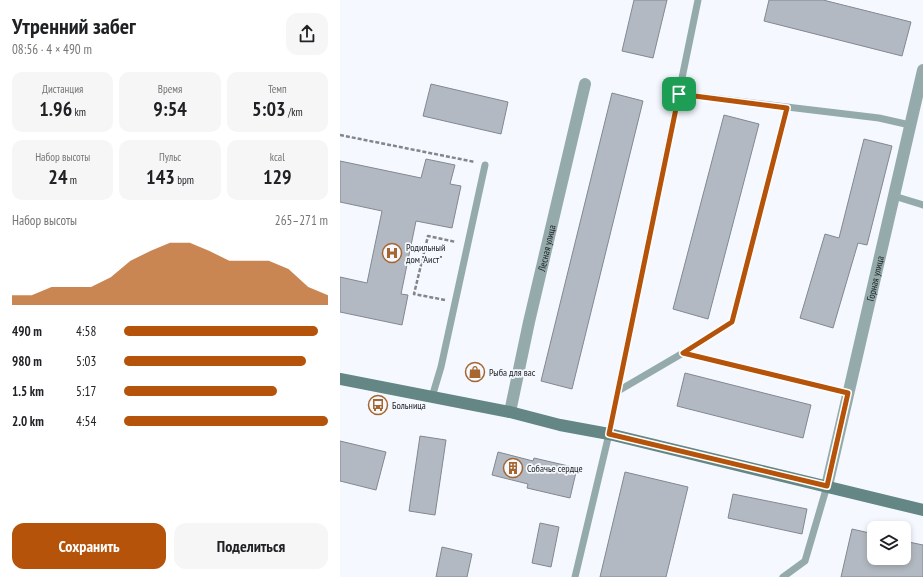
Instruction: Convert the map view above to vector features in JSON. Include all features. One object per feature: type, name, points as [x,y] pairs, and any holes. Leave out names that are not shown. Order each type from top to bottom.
[{"type":"street","name":"Горная улица","points":[[827,486],[923,70]]},
{"type":"street","name":"Лесная улица","points":[[510,412],[529,322],[585,84]]},
{"type":"street","points":[[340,379],[510,412],[560,425],[609,434],[923,510]]},
{"type":"lane","points":[[575,577],[609,434],[698,0]]},
{"type":"lane","points":[[679,94],[879,118],[910,125]]},
{"type":"lane","points":[[618,391],[732,322],[787,108]]},
{"type":"lane","points":[[432,398],[441,367],[485,164]]},
{"type":"lane","points":[[894,196],[923,205]]},
{"type":"lane","points":[[683,353],[848,393]]},
{"type":"lane","points":[[783,577],[805,561],[827,486]]},
{"type":"path","points":[[340,135],[485,164]]},
{"type":"path","points":[[455,302],[414,294],[428,236],[468,244]]},
{"type":"building","points":[[634,0],[667,0],[653,58],[622,51]]},
{"type":"building","points":[[769,0],[823,0],[911,22],[902,56],[764,21]]},
{"type":"building","points":[[431,84],[508,102],[501,134],[423,116]]},
{"type":"building","points":[[612,93],[643,101],[572,389],[541,381]]},
{"type":"building","points":[[724,115],[759,124],[708,319],[673,309]]},
{"type":"building","points":[[864,139],[892,146],[867,245],[858,243],[833,328],[800,318],[825,234],[839,238]]},
{"type":"building","name":"Родильный дом \"Аист\"","points":[[426,159],[455,165],[450,184],[461,186],[452,228],[416,221],[401,294],[408,295],[402,325],[340,312],[340,277],[367,283],[382,211],[340,202],[340,161],[421,178]]},
{"type":"building","points":[[685,373],[811,405],[803,438],[677,406]]},
{"type":"building","points":[[420,436],[446,440],[435,515],[409,511]]},
{"type":"building","points":[[340,441],[386,452],[376,490],[340,481]]},
{"type":"building","points":[[498,452],[533,461],[534,458],[577,468],[570,498],[527,488],[528,484],[492,475]]},
{"type":"building","points":[[625,472],[688,487],[666,577],[600,577]]},
{"type":"building","points":[[733,494],[807,509],[802,534],[728,518]]},
{"type":"building","points":[[540,523],[559,527],[551,567],[532,563]]},
{"type":"building","points":[[852,529],[867,532],[867,565],[911,565],[911,542],[923,545],[923,577],[841,577]]},
{"type":"building","points":[[442,547],[472,554],[467,577],[436,577]]},
{"type":"place","name":"Родильный дом \"Аист\"","points":[[392,253]]},
{"type":"place","name":"Рыба для вас","points":[[475,372]]},
{"type":"place","name":"Больница","points":[[378,405]]},
{"type":"place","name":"Собачье сердце","points":[[513,468]]},
{"type":"route","points":[[679,94],[787,108],[732,322],[683,353],[848,393],[827,486],[609,434],[679,94]]}]
